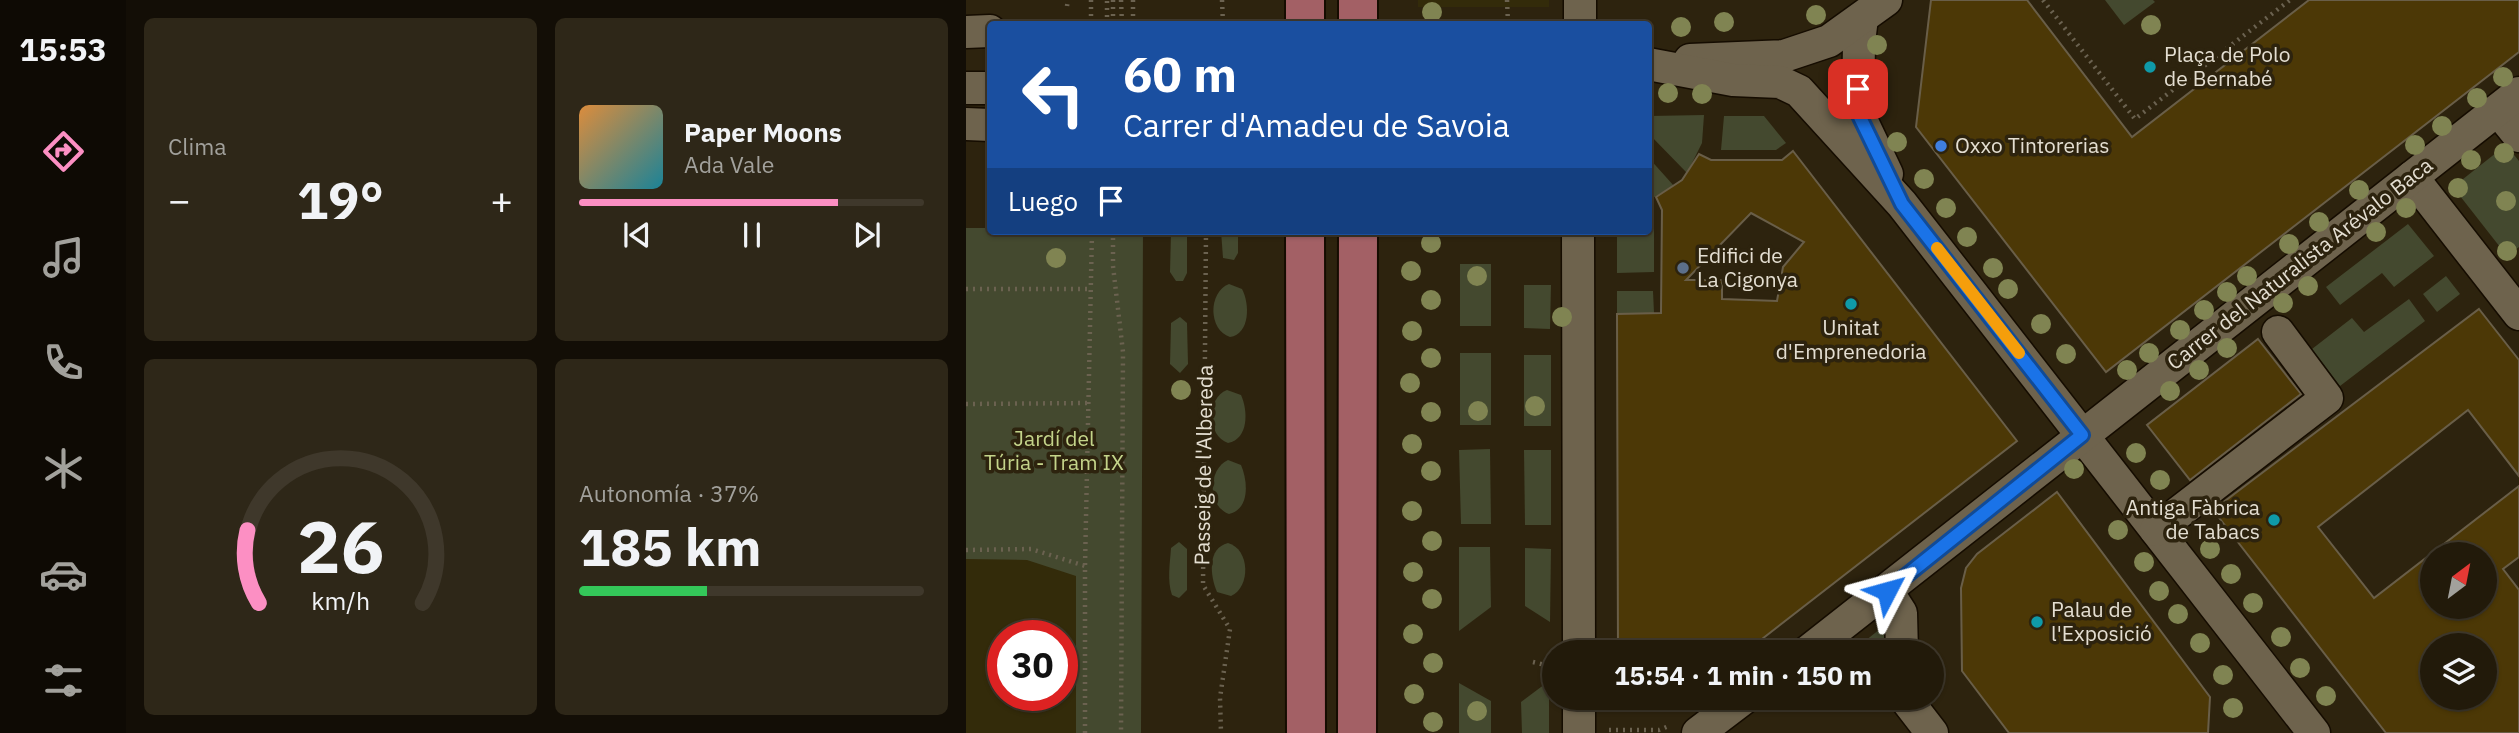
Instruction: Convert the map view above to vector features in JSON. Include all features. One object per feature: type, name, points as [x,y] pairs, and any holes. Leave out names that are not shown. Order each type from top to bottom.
[{"type":"main road","points":[[1305,0],[1305,21]]},
{"type":"main road","points":[[1359,0],[1359,21]]},
{"type":"main road","points":[[1305,235],[1306,733]]},
{"type":"main road","points":[[1357,733],[1358,235]]},
{"type":"street","points":[[1580,0],[1580,21]]},
{"type":"street","points":[[1652,64],[1784,56],[1829,41],[1874,9]]},
{"type":"street","points":[[1874,9],[1859,42],[1858,113],[1902,204]]},
{"type":"street","points":[[966,32],[987,32]]},
{"type":"street","points":[[1652,65],[1733,80],[1780,82],[1799,91],[1902,204],[2314,733]]},
{"type":"street","points":[[966,88],[987,88]]},
{"type":"street","points":[[2509,101],[2519,136]]},
{"type":"street","name":"Carrer del Naturalista Arévalo Baca","points":[[1828,640],[2082,435],[2509,101]]},
{"type":"street","points":[[966,124],[987,124]]},
{"type":"street","points":[[2412,177],[2510,303]]},
{"type":"street","points":[[1578,235],[1579,640]]},
{"type":"street","points":[[2156,530],[2327,398],[2278,332]]},
{"type":"street","points":[[1887,591],[1901,613],[1902,640]]},
{"type":"street","points":[[1584,710],[1593,731]]},
{"type":"street","points":[[1686,728],[1721,710]]},
{"type":"street","points":[[1914,710],[1932,733]]},
{"type":"path","points":[[1091,0],[1091,19]]},
{"type":"path","points":[[1107,0],[1107,21]]},
{"type":"path","points":[[1113,0],[1113,21]]},
{"type":"path","points":[[1121,0],[1122,21]]},
{"type":"path","points":[[1133,0],[1133,21]]},
{"type":"path","points":[[1222,0],[1223,21]]},
{"type":"path","points":[[1507,0],[1508,21]]},
{"type":"path","points":[[2042,0],[2134,119],[2290,0]]},
{"type":"path","points":[[1085,733],[1085,566],[1092,235]]},
{"type":"path","points":[[1113,235],[1112,265],[1123,352],[1121,733]]},
{"type":"path","name":"Passeig de l'Albereda","points":[[1206,235],[1203,585],[1230,629],[1220,698],[1221,733]]},
{"type":"path","points":[[966,289],[1091,289]]},
{"type":"path","points":[[966,404],[1090,403]]},
{"type":"path","points":[[966,550],[1031,549],[1085,566]]},
{"type":"path","points":[[1533,662],[1542,664]]},
{"type":"path","points":[[1593,731],[1686,728]]},
{"type":"green space","points":[[2105,0],[2153,0],[2155,2],[2124,25]]},
{"type":"green space","points":[[1704,115],[1702,143],[1687,173],[1652,137],[1652,116]]},
{"type":"green space","points":[[1724,116],[1764,116],[1786,143],[1776,150],[1721,150]]},
{"type":"green space","points":[[2506,145],[2519,161],[2519,247],[2507,256],[2453,187]]},
{"type":"green space","points":[[1652,161],[1674,186],[1652,198]]},
{"type":"green space","points":[[1654,219],[1654,272],[1617,273],[1617,235],[1652,235]]},
{"type":"green space","points":[[2408,224],[2434,256],[2394,287],[2382,273],[2340,305],[2326,287]]},
{"type":"green space","name":"Jardí del Túria - Tram IX","points":[[966,228],[987,228],[987,235],[1143,235],[1141,733],[966,733]]},
{"type":"green space","points":[[1171,235],[1187,235],[1187,273],[1183,281],[1176,281],[1170,272]]},
{"type":"green space","points":[[1221,235],[1238,235],[1238,253],[1234,260],[1223,258]]},
{"type":"green space","points":[[1460,264],[1491,264],[1491,326],[1460,326]]},
{"type":"green space","points":[[2446,276],[2460,294],[2437,312],[2423,294]]},
{"type":"green space","points":[[1229,284],[1242,289],[1247,310],[1245,324],[1237,335],[1230,337],[1218,327],[1213,311],[1217,295]]},
{"type":"green space","points":[[1524,285],[1551,285],[1550,329],[1524,328]]},
{"type":"green space","points":[[1617,291],[1653,291],[1654,313],[1617,314]]},
{"type":"green space","points":[[2409,299],[2425,321],[2340,386],[2312,349],[2352,318],[2364,332]]},
{"type":"green space","points":[[1180,317],[1187,323],[1188,364],[1180,373],[1170,364],[1171,323]]},
{"type":"green space","points":[[1460,353],[1491,353],[1491,425],[1460,425]]},
{"type":"green space","points":[[1524,355],[1551,355],[1551,426],[1524,426]]},
{"type":"green space","points":[[1227,390],[1241,395],[1246,416],[1240,436],[1228,443],[1216,433],[1212,417],[1215,401]]},
{"type":"green space","points":[[1490,449],[1491,524],[1461,524],[1459,450]]},
{"type":"green space","points":[[1524,450],[1551,450],[1551,525],[1525,525]]},
{"type":"green space","points":[[1228,460],[1241,465],[1246,486],[1241,506],[1229,514],[1217,503],[1213,487],[1217,471]]},
{"type":"green space","points":[[1179,542],[1187,549],[1187,590],[1179,598],[1172,595],[1169,578],[1171,548]]},
{"type":"green space","points":[[1228,543],[1241,553],[1245,568],[1242,585],[1231,596],[1217,592],[1212,571],[1213,556],[1221,546]]},
{"type":"green space","points":[[1459,547],[1490,547],[1491,607],[1459,631]]},
{"type":"green space","points":[[1525,548],[1551,549],[1550,622],[1525,606]]},
{"type":"green space","points":[[1885,625],[1886,640],[1866,640]]},
{"type":"green space","points":[[1459,683],[1491,701],[1491,733],[1459,733]]},
{"type":"green space","points":[[1542,686],[1542,710],[1549,710],[1549,733],[1522,733],[1521,702]]},
{"type":"sand","points":[[1418,0],[1549,0],[1549,7],[1418,7]]},
{"type":"sand","points":[[966,559],[1027,560],[1076,576],[1076,620],[987,620],[987,711],[1076,711],[1076,733],[966,733]]},
{"type":"building","points":[[1931,0],[2027,0],[2132,137],[2309,0],[2519,0],[2519,52],[2106,372],[1916,127]]},
{"type":"building","points":[[1793,151],[2017,441],[1761,640],[1618,640],[1617,314],[1661,313],[1662,210],[1656,197],[1682,180],[1699,154],[1711,160],[1782,160]],"holes":[[[1751,213],[1804,242],[1783,267],[1777,301],[1722,299],[1722,280],[1686,280]]]},
{"type":"building","name":"Antiga Fàbrica de Tabacs","points":[[2479,309],[2519,360],[2519,476],[2468,410],[2318,527],[2374,598],[2420,562],[2420,620],[2497,620],[2497,542],[2446,542],[2519,486],[2519,557],[2503,569],[2519,590],[2519,733],[2386,733],[2213,510]]},
{"type":"building","points":[[2258,339],[2301,394],[2190,480],[2147,425]]},
{"type":"building","name":"Palau de l'Exposició","points":[[2057,492],[2210,697],[2208,733],[2009,733],[1962,671],[1961,588],[1966,568],[1977,554]]},
{"type":"slow traffic","points":[[1937,248],[2019,353]]},
{"type":"place","name":"Plaça de Polo de Bernabé","points":[[2150,67]]},
{"type":"place","name":"Oxxo Tintorerias","points":[[1941,146]]},
{"type":"place","name":"Edifici de La Cigonya","points":[[1683,268]]},
{"type":"place","name":"Unitat d'Emprenedoria","points":[[1851,304]]},
{"type":"place","name":"Antiga Fàbrica de Tabacs","points":[[2274,520]]},
{"type":"place","name":"Palau de l'Exposició","points":[[2037,622]]},
{"type":"route","points":[[1858,89],[1858,113],[1902,204],[2082,435],[1887,591]]}]
